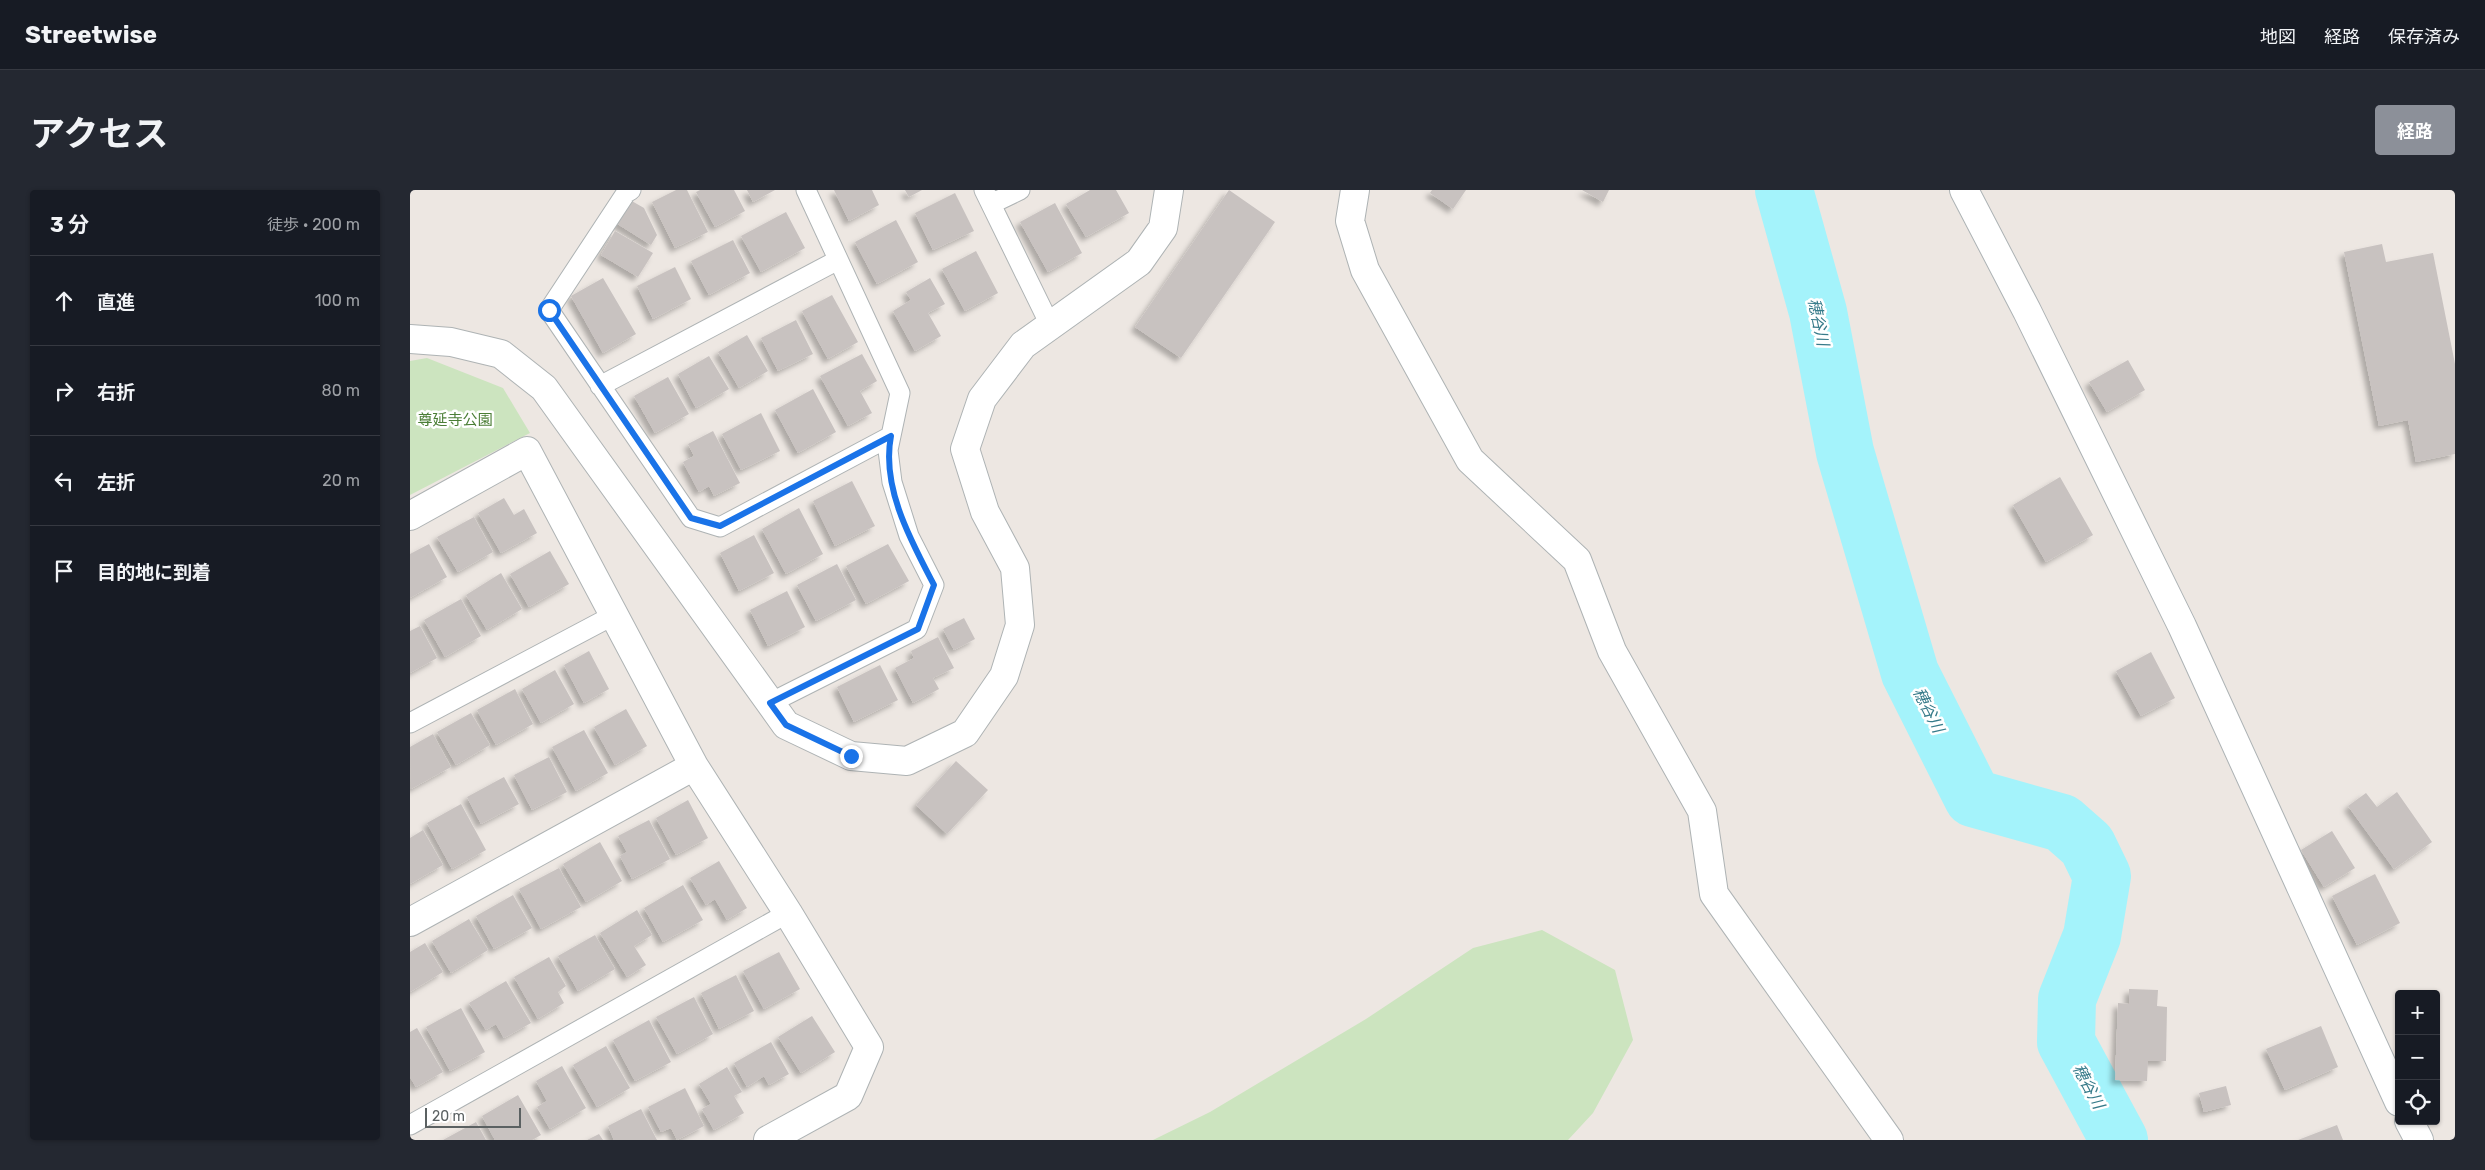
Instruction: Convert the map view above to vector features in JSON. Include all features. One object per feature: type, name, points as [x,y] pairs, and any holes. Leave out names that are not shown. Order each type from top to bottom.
[{"type":"street","points":[[410,338],[451,342],[501,354],[544,388],[786,725],[851,756],[907,760],[964,733],[1004,676],[1020,625],[1015,568],[986,512],[966,449],[982,399],[1023,345],[1139,262],[1163,228],[1169,190]]},
{"type":"street","points":[[1355,190],[1350,221],[1365,270],[1470,460],[1577,560],[1612,651],[1702,811],[1714,894],[1889,1140]]},
{"type":"street","points":[[1964,190],[2027,311],[2182,626],[2395,1093]]},
{"type":"street","points":[[410,516],[527,451],[694,766],[788,913],[869,1047],[848,1096],[768,1140]]},
{"type":"street","points":[[410,922],[694,766]]},
{"type":"street","points":[[2410,1125],[2419,1140]]},
{"type":"lane","points":[[631,190],[626,193],[549,310],[691,518],[720,526],[891,436]]},
{"type":"lane","points":[[770,703],[918,629],[934,585],[909,536],[892,482],[888,450],[900,393],[806,190]]},
{"type":"lane","points":[[1020,190],[987,197],[1050,326]]},
{"type":"lane","points":[[600,386],[838,260]]},
{"type":"lane","points":[[410,724],[614,614]]},
{"type":"lane","points":[[410,1125],[788,913]]},
{"type":"green space","name":"尊延寺公園","points":[[427,358],[503,388],[530,433],[410,495],[410,361]]},
{"type":"green space","points":[[1542,930],[1615,970],[1633,1040],[1593,1113],[1568,1140],[1153,1140],[1210,1112],[1366,1019],[1473,948]]},
{"type":"building","points":[[676,190],[687,190],[708,232],[675,248],[652,202]]},
{"type":"building","points":[[700,190],[734,190],[745,211],[715,227],[696,192]]},
{"type":"building","points":[[747,190],[775,190],[753,202]]},
{"type":"building","points":[[834,190],[872,190],[879,205],[849,221]]},
{"type":"building","points":[[905,190],[922,190],[909,197]]},
{"type":"building","points":[[1090,190],[1116,190],[1129,213],[1086,237],[1066,204]]},
{"type":"building","points":[[1229,190],[1275,222],[1181,358],[1135,327]]},
{"type":"building","points":[[1432,190],[1466,190],[1453,209],[1430,193]]},
{"type":"building","points":[[1582,190],[1609,190],[1603,202]]},
{"type":"building","points":[[955,193],[974,231],[933,250],[915,213]]},
{"type":"building","points":[[630,200],[644,208],[657,235],[651,245],[616,223]]},
{"type":"building","points":[[1055,203],[1082,253],[1048,272],[1020,222]]},
{"type":"building","points":[[786,212],[805,248],[761,272],[741,236]]},
{"type":"building","points":[[896,220],[918,262],[877,284],[855,242]]},
{"type":"building","points":[[615,231],[653,253],[638,277],[601,255]]},
{"type":"building","points":[[733,240],[750,273],[709,295],[691,261]]},
{"type":"building","points":[[2382,244],[2386,262],[2433,253],[2455,364],[2455,454],[2416,462],[2408,420],[2379,426],[2344,252]]},
{"type":"building","points":[[976,251],[998,293],[965,311],[942,269]]},
{"type":"building","points":[[675,267],[691,299],[653,319],[637,286]]},
{"type":"building","points":[[603,278],[636,334],[603,353],[571,296]]},
{"type":"building","points":[[930,278],[945,304],[928,313],[941,336],[915,351],[893,311],[911,300],[906,292]]},
{"type":"building","points":[[832,295],[858,342],[828,359],[802,311]]},
{"type":"building","points":[[796,320],[813,354],[778,371],[761,338]]},
{"type":"building","points":[[747,335],[768,371],[739,388],[718,352]]},
{"type":"building","points":[[862,354],[877,381],[860,391],[872,413],[848,426],[820,376]]},
{"type":"building","points":[[709,356],[729,389],[696,408],[678,374]]},
{"type":"building","points":[[2128,360],[2145,390],[2107,412],[2089,382]]},
{"type":"building","points":[[668,377],[689,414],[655,433],[634,396]]},
{"type":"building","points":[[813,389],[836,432],[798,453],[775,410]]},
{"type":"building","points":[[761,413],[780,451],[741,470],[722,434]]},
{"type":"building","points":[[713,431],[740,483],[714,496],[709,486],[699,492],[683,462],[694,456],[688,444]]},
{"type":"building","points":[[2060,477],[2093,535],[2046,562],[2013,505]]},
{"type":"building","points":[[852,481],[875,526],[835,546],[813,501]]},
{"type":"building","points":[[504,498],[514,515],[524,509],[537,533],[501,553],[478,513]]},
{"type":"building","points":[[799,508],[823,554],[786,574],[762,529]]},
{"type":"building","points":[[474,517],[493,552],[458,572],[437,537]]},
{"type":"building","points":[[754,535],[774,573],[739,591],[720,553]]},
{"type":"building","points":[[429,544],[447,577],[410,598],[410,554]]},
{"type":"building","points":[[888,544],[909,581],[866,604],[846,566]]},
{"type":"building","points":[[550,551],[569,584],[529,607],[510,574]]},
{"type":"building","points":[[837,564],[856,600],[816,621],[797,585]]},
{"type":"building","points":[[501,573],[522,609],[487,630],[466,595]]},
{"type":"building","points":[[787,591],[805,627],[768,646],[750,610]]},
{"type":"building","points":[[461,599],[481,636],[445,657],[424,620]]},
{"type":"building","points":[[964,618],[975,639],[954,650],[943,629]]},
{"type":"building","points":[[420,626],[437,658],[410,673],[410,631]]},
{"type":"building","points":[[938,637],[954,668],[933,678],[939,689],[913,703],[895,668],[914,658],[911,651]]},
{"type":"building","points":[[589,651],[609,689],[584,703],[564,665]]},
{"type":"building","points":[[2151,652],[2175,698],[2141,716],[2116,671]]},
{"type":"building","points":[[880,665],[898,700],[854,722],[837,687]]},
{"type":"building","points":[[555,670],[574,704],[541,723],[522,689]]},
{"type":"building","points":[[515,689],[533,724],[496,745],[477,710]]},
{"type":"building","points":[[626,709],[647,746],[615,765],[594,727]]},
{"type":"building","points":[[471,713],[490,745],[456,765],[437,732]]},
{"type":"building","points":[[584,730],[608,773],[576,791],[552,747]]},
{"type":"building","points":[[433,734],[451,767],[411,789],[410,747]]},
{"type":"building","points":[[549,757],[567,792],[532,810],[514,775]]},
{"type":"building","points":[[956,761],[988,790],[947,834],[916,805]]},
{"type":"building","points":[[504,777],[519,804],[481,824],[467,797]]},
{"type":"building","points":[[2397,792],[2432,842],[2394,869],[2348,806],[2366,793],[2377,807]]},
{"type":"building","points":[[688,800],[708,838],[676,855],[656,818]]},
{"type":"building","points":[[461,804],[486,850],[452,869],[427,823]]},
{"type":"building","points":[[649,820],[670,859],[632,879],[620,856],[627,852],[618,836]]},
{"type":"building","points":[[423,830],[443,865],[410,884],[410,838]]},
{"type":"building","points":[[2332,831],[2355,868],[2324,887],[2301,850]]},
{"type":"building","points":[[600,842],[622,881],[586,902],[563,864]]},
{"type":"building","points":[[719,861],[747,908],[727,920],[715,899],[706,905],[690,878]]},
{"type":"building","points":[[559,868],[581,907],[541,929],[519,889]]},
{"type":"building","points":[[2375,874],[2400,923],[2357,945],[2332,896]]},
{"type":"building","points":[[683,885],[703,920],[663,942],[644,908]]},
{"type":"building","points":[[513,895],[532,928],[494,949],[476,916]]},
{"type":"building","points":[[637,910],[652,935],[634,946],[646,965],[627,977],[600,933]]},
{"type":"building","points":[[469,919],[488,950],[451,973],[432,941]]},
{"type":"building","points":[[595,935],[615,969],[578,991],[558,956]]},
{"type":"building","points":[[425,943],[443,972],[410,992],[410,952]]},
{"type":"building","points":[[779,952],[800,989],[764,1009],[743,971]]},
{"type":"building","points":[[549,957],[566,986],[558,992],[564,1003],[538,1019],[514,977]]},
{"type":"building","points":[[736,975],[754,1011],[719,1029],[701,993]]},
{"type":"building","points":[[506,981],[531,1023],[504,1038],[496,1024],[486,1030],[469,1003]]},
{"type":"building","points":[[2129,989],[2158,990],[2157,1006],[2167,1007],[2166,1061],[2148,1061],[2147,1081],[2115,1080],[2118,1003],[2129,1004]]},
{"type":"building","points":[[694,997],[713,1034],[677,1054],[656,1017]]},
{"type":"building","points":[[461,1008],[485,1052],[450,1071],[426,1027]]},
{"type":"building","points":[[812,1016],[835,1052],[801,1073],[778,1037]]},
{"type":"building","points":[[649,1020],[671,1062],[635,1081],[613,1040]]},
{"type":"building","points":[[2321,1026],[2338,1067],[2285,1090],[2266,1049]]},
{"type":"building","points":[[417,1028],[443,1072],[416,1087],[410,1077],[410,1032]]},
{"type":"building","points":[[771,1042],[789,1074],[769,1085],[764,1076],[747,1087],[734,1063]]},
{"type":"building","points":[[606,1046],[630,1088],[597,1107],[573,1065]]},
{"type":"building","points":[[562,1066],[586,1108],[550,1129],[537,1107],[547,1101],[536,1081]]},
{"type":"building","points":[[727,1067],[742,1092],[734,1096],[744,1113],[714,1130],[702,1109],[711,1104],[699,1084]]},
{"type":"building","points":[[2226,1086],[2231,1105],[2204,1112],[2199,1093]]},
{"type":"building","points":[[685,1088],[704,1126],[677,1140],[671,1128],[661,1132],[648,1107]]},
{"type":"building","points":[[518,1095],[541,1135],[532,1140],[495,1140],[482,1116]]},
{"type":"building","points":[[641,1109],[657,1140],[614,1140],[608,1126]]},
{"type":"building","points":[[476,1122],[486,1140],[443,1140]]},
{"type":"building","points":[[2337,1125],[2343,1140],[2298,1140]]},
{"type":"building","points":[[599,1134],[603,1140],[587,1140]]},
{"type":"waterway","name":"穂谷川","points":[[1784,190],[1818,312],[1845,452],[1910,673],[1973,798],[2062,823],[2087,845],[2102,876],[2092,936],[2067,999],[2066,1042],[2119,1140]]},
{"type":"route","points":[[549,310],[691,518],[720,526],[891,436],[888,450],[892,482],[909,536],[934,585],[918,629],[770,703],[786,725],[851,756]]}]
